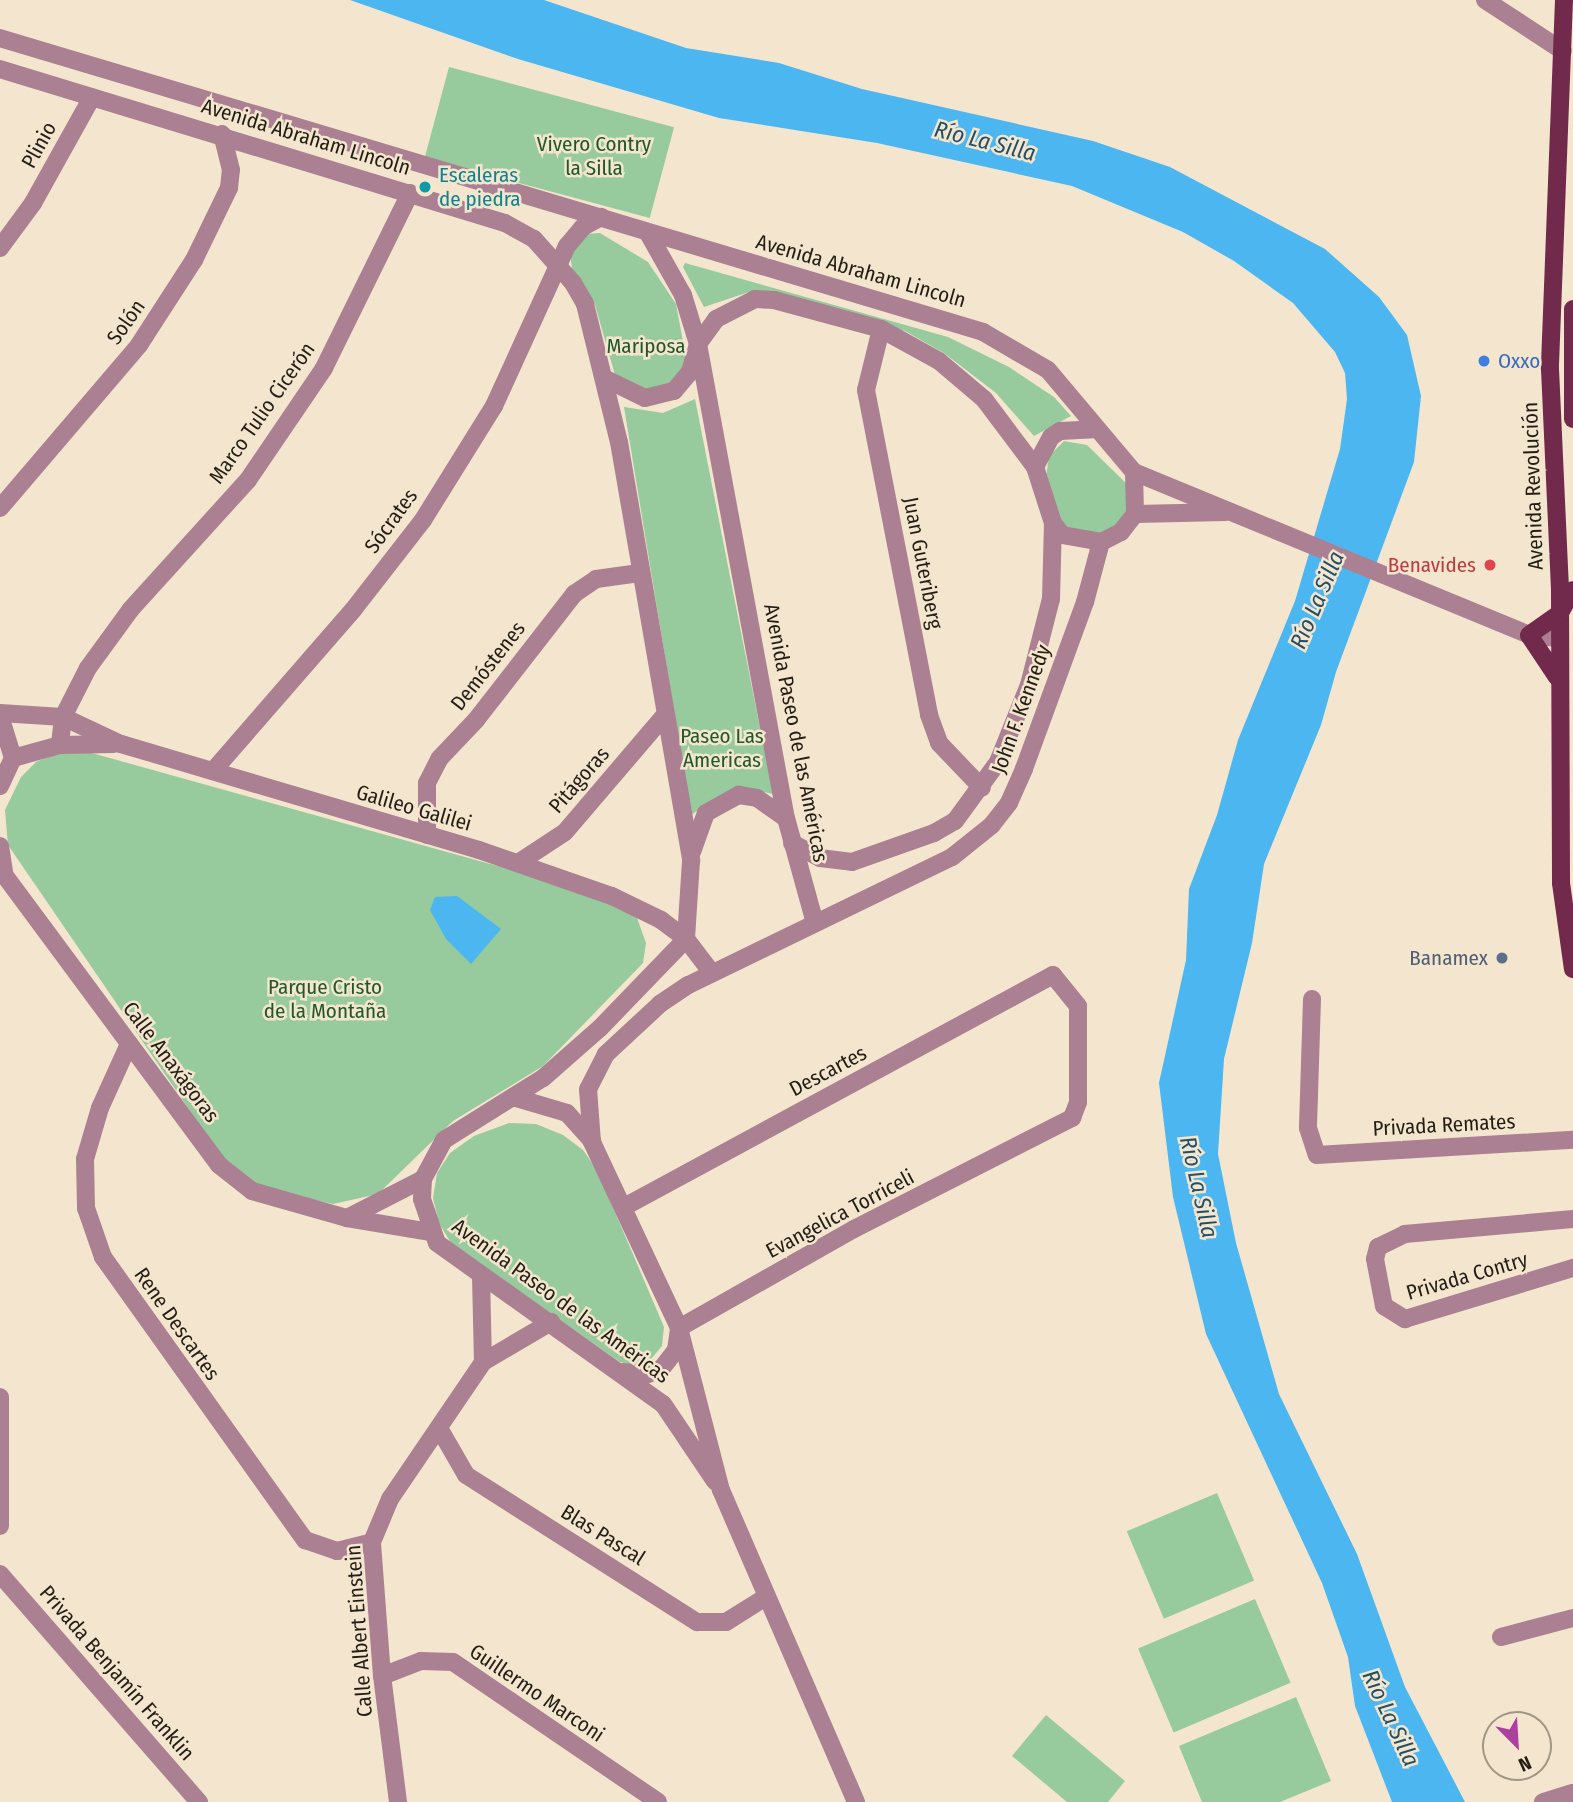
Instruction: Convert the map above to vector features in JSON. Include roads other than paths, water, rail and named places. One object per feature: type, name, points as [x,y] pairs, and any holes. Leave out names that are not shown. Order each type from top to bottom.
[{"type":"main road","name":"Avenida Revolución","points":[[1564,0],[1550,369],[1560,613],[1567,638],[1560,682],[1573,970]]},
{"type":"main road","points":[[1573,309],[1573,419]]},
{"type":"main road","points":[[1573,590],[1560,613],[1529,635],[1560,682],[1573,660]]},
{"type":"street","points":[[1485,0],[1563,51]]},
{"type":"street","name":"Avenida Abraham Lincoln","points":[[0,38],[983,332],[1048,370],[1070,391],[1094,429],[1135,472]]},
{"type":"street","name":"Avenida Abraham Lincoln","points":[[0,69],[222,134],[505,223],[534,239],[560,267],[585,304],[606,379]]},
{"type":"street","name":"Plinio","points":[[0,248],[33,203],[92,97]]},
{"type":"street","name":"Solón","points":[[0,508],[139,345],[194,260],[229,188],[231,170],[222,134]]},
{"type":"street","name":"Marco Tulio Cicerón","points":[[60,745],[63,717],[88,668],[131,608],[248,480],[324,368],[410,193]]},
{"type":"street","name":"Sócrates","points":[[213,771],[345,620],[423,520],[494,406],[575,234],[601,217]]},
{"type":"street","name":"Avenida Paseo de las Américas","points":[[648,233],[683,295],[698,344],[786,818],[814,920],[712,973],[660,1004],[606,1054],[588,1089],[592,1142],[678,1328],[721,1490],[856,1802]]},
{"type":"street","points":[[606,379],[635,396],[663,397],[690,372],[698,344],[716,319],[755,299],[774,300],[881,329],[939,362],[984,399],[1035,467],[1052,523],[1073,540],[1101,542],[1121,532],[1135,514],[1135,472],[1529,635],[1567,638]]},
{"type":"street","name":"Juan Guteriberg","points":[[881,329],[866,390],[929,715],[939,743],[982,788]]},
{"type":"street","points":[[606,379],[691,861]]},
{"type":"street","points":[[1035,467],[1051,437],[1060,431],[1094,429]]},
{"type":"street","points":[[1135,514],[1228,512]]},
{"type":"street","name":"John F. Kennedy","points":[[792,843],[836,862],[867,859],[955,821],[982,788],[998,762],[1032,673],[1051,599],[1052,523]]},
{"type":"street","name":"John F. Kennedy","points":[[814,920],[952,857],[992,825],[1009,803],[1085,602],[1101,542]]},
{"type":"street","name":"Demóstenes","points":[[427,835],[428,783],[440,758],[476,720],[574,594],[596,579],[640,573]]},
{"type":"street","points":[[0,715],[13,758],[0,786]]},
{"type":"street","name":"Galileo Galilei","points":[[0,715],[63,717],[121,744],[518,863],[621,901],[686,939]]},
{"type":"street","name":"Pitágoras","points":[[518,863],[565,832],[664,716]]},
{"type":"street","name":"Galileo Galilei","points":[[13,758],[60,745],[121,744]]},
{"type":"street","points":[[348,1218],[423,1179],[444,1140],[543,1078],[600,1028],[686,939],[691,861],[698,827],[720,803],[739,795],[757,798],[786,818]]},
{"type":"street","name":"Calle Anaxágoras","points":[[0,846],[2,870],[219,1165],[252,1191],[348,1218],[431,1232]]},
{"type":"street","points":[[686,939],[712,973]]},
{"type":"street","name":"Evangelica Torriceli","points":[[678,1328],[855,1229],[1026,1145],[1073,1118],[1078,1102],[1078,1006],[1053,975]]},
{"type":"street","name":"Descartes","points":[[624,1207],[1053,975]]},
{"type":"street","name":"Privada Remates","points":[[1311,999],[1308,1128],[1317,1155],[1573,1140]]},
{"type":"street","name":"Rene Descartes","points":[[129,1044],[100,1108],[85,1160],[86,1208],[103,1257],[306,1541],[337,1550],[372,1542]]},
{"type":"street","points":[[513,1097],[567,1113],[592,1142]]},
{"type":"street","name":"Avenida Paseo de las Américas","points":[[423,1179],[422,1199],[431,1232],[437,1243],[663,1404],[721,1490]]},
{"type":"street","name":"Privada Contry","points":[[1573,1219],[1405,1234],[1378,1247],[1375,1259],[1384,1306],[1405,1319],[1573,1268]]},
{"type":"street","points":[[481,1276],[483,1362]]},
{"type":"street","name":"Calle Albert Einstein","points":[[398,1802],[382,1676],[372,1542],[390,1499],[483,1362],[551,1322]]},
{"type":"street","points":[[620,1371],[648,1374],[662,1368],[676,1350],[678,1328]]},
{"type":"street","points":[[0,1397],[0,1526]]},
{"type":"street","name":"Blas Pascal","points":[[439,1427],[466,1475],[697,1622],[726,1622],[766,1597]]},
{"type":"street","name":"Privada Benjamín Franklin","points":[[0,1574],[199,1802]]},
{"type":"street","points":[[1501,1637],[1573,1618]]},
{"type":"street","name":"Guillermo Marconi","points":[[382,1676],[421,1661],[453,1662],[658,1802]]},
{"type":"street","points":[[1543,1802],[1573,1793]]},
{"type":"water","name":"Río La Silla","points":[[350,0],[544,0],[686,48],[779,63],[862,89],[1093,141],[1170,167],[1325,249],[1379,297],[1407,335],[1421,396],[1414,462],[1336,672],[1321,725],[1264,864],[1252,943],[1224,1059],[1218,1154],[1236,1243],[1279,1394],[1357,1554],[1405,1687],[1465,1802],[1392,1802],[1355,1706],[1348,1657],[1322,1583],[1206,1334],[1173,1197],[1159,1083],[1186,960],[1189,889],[1217,815],[1238,740],[1295,601],[1340,449],[1347,399],[1345,373],[1335,352],[1293,303],[1234,261],[1183,232],[1072,186],[877,143],[719,118],[518,59]]},
{"type":"water","points":[[457,896],[501,929],[471,964],[446,939],[430,910],[435,897]]},
{"type":"place","name":"Escaleras de piedra","points":[[425,187]]},
{"type":"place","name":"Oxxo","points":[[1484,361]]},
{"type":"place","name":"Benavides","points":[[1490,565]]},
{"type":"place","name":"Banamex","points":[[1502,958]]},
{"type":"park label","name":"Vivero Contry la Silla","points":[[594,156]]},
{"type":"park label","name":"Mariposa","points":[[646,346]]},
{"type":"park label","name":"Paseo Las Americas","points":[[722,748]]},
{"type":"park label","name":"Parque Cristo de la Montaña","points":[[325,999]]}]
